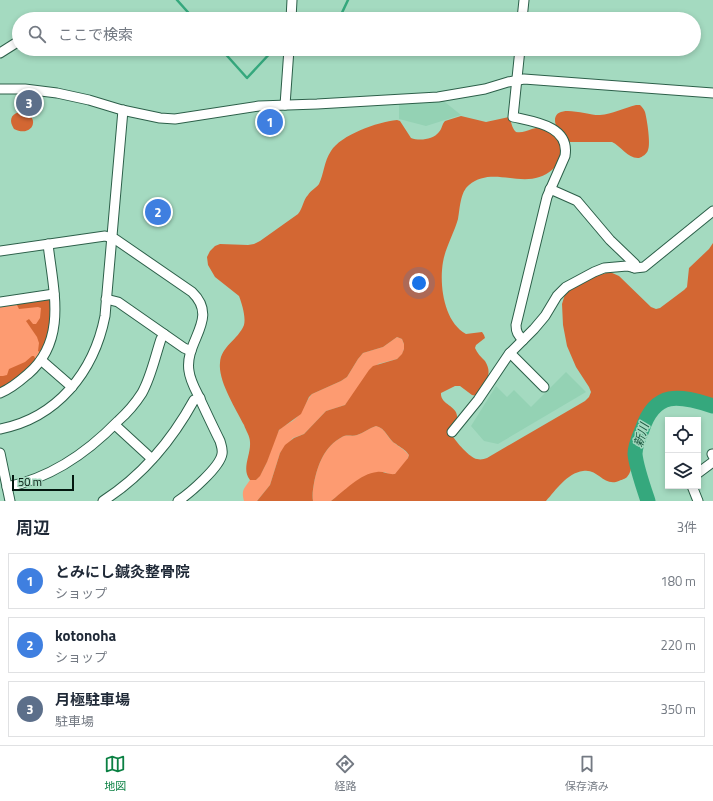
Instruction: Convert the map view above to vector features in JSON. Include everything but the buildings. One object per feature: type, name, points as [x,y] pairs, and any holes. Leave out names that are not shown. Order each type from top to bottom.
[{"type":"street","points":[[291,12],[292,0]]},
{"type":"street","points":[[523,12],[524,0]]},
{"type":"street","points":[[0,53],[12,45]]},
{"type":"street","points":[[285,105],[288,56]]},
{"type":"street","points":[[519,56],[513,117],[550,127],[557,132],[565,144],[565,156],[547,197],[516,325],[516,330],[523,340]]},
{"type":"street","points":[[0,89],[57,93],[89,100],[123,110],[160,118],[175,119],[252,107],[438,97],[485,89],[517,80],[532,79],[713,93]]},
{"type":"street","points":[[0,429],[20,423],[42,412],[56,402],[72,387],[84,371],[97,345],[104,320],[123,110]]},
{"type":"street","points":[[550,189],[577,201],[610,240],[635,264],[634,268]]},
{"type":"street","points":[[452,432],[481,396],[510,353],[541,320],[562,291],[571,283],[604,268],[627,266],[634,268],[644,267],[713,211]]},
{"type":"street","points":[[0,250],[105,236],[115,239],[197,297],[203,310],[203,317],[188,359],[189,374],[220,441],[222,454],[216,466],[197,486],[178,501]]},
{"type":"street","points":[[0,392],[22,380],[41,360],[54,332],[56,314],[48,244]]},
{"type":"street","points":[[0,302],[54,294]]},
{"type":"street","points":[[106,299],[118,302],[184,348],[191,351]]},
{"type":"street","points":[[7,487],[43,476],[69,462],[93,446],[115,425],[142,393],[164,334]]},
{"type":"street","points":[[510,353],[544,387]]},
{"type":"street","points":[[41,360],[72,387]]},
{"type":"street","points":[[103,501],[130,481],[152,459],[177,430],[194,400],[200,398]]},
{"type":"street","points":[[115,425],[152,459]]},
{"type":"street","points":[[701,470],[713,457]]},
{"type":"street","points":[[1,460],[10,501]]},
{"type":"street","points":[[693,489],[698,501]]},
{"type":"shaded area","points":[[441,99],[461,115],[426,126],[399,119],[399,102]]},
{"type":"shaded area","points":[[640,105],[645,111],[649,138],[649,147],[647,151],[639,158],[631,156],[612,142],[570,142],[560,132],[555,122],[557,114],[561,112],[574,111],[600,115]]},
{"type":"shaded area","points":[[19,112],[31,117],[33,121],[33,125],[26,131],[14,129],[12,126],[12,117]]},
{"type":"shaded area","points":[[461,116],[486,122],[509,117],[516,132],[538,128],[546,129],[550,131],[563,145],[559,162],[553,169],[543,176],[532,179],[489,177],[479,179],[466,188],[462,196],[458,219],[443,262],[443,292],[448,312],[459,328],[466,334],[482,332],[484,335],[485,338],[476,345],[475,348],[485,361],[489,371],[487,379],[477,396],[472,395],[460,386],[455,386],[441,393],[441,397],[456,413],[457,421],[452,435],[467,453],[474,458],[487,458],[585,401],[589,397],[591,392],[589,387],[576,367],[567,346],[563,325],[562,304],[565,294],[574,287],[596,276],[610,272],[619,276],[651,307],[656,309],[660,308],[687,287],[689,268],[709,249],[713,243],[713,400],[700,396],[677,393],[667,394],[658,398],[650,405],[643,415],[637,428],[631,448],[631,470],[627,477],[615,482],[610,482],[593,472],[577,472],[567,478],[546,501],[331,501],[359,479],[371,473],[379,472],[395,474],[408,458],[409,455],[406,451],[393,442],[382,429],[376,426],[357,435],[344,436],[336,441],[326,451],[316,476],[313,488],[313,501],[257,501],[270,485],[280,453],[285,445],[294,438],[304,434],[326,411],[345,405],[369,370],[373,366],[397,359],[402,354],[404,344],[402,339],[397,337],[383,347],[363,353],[347,377],[312,394],[301,414],[279,430],[260,476],[256,480],[250,480],[246,471],[250,447],[249,438],[244,425],[228,395],[220,370],[223,352],[238,335],[244,325],[244,314],[239,296],[215,277],[208,265],[207,257],[210,251],[215,246],[220,244],[254,244],[298,214],[306,197],[319,184],[331,151],[336,145],[360,130],[380,123],[397,120],[400,121],[411,138],[426,139],[436,135],[440,131],[445,121]]},
{"type":"shaded area","points":[[47,298],[51,331],[36,362],[0,389],[0,305]]},
{"type":"shaded area","points":[[47,298],[52,302],[51,331],[42,352],[40,352],[38,351],[39,343],[37,337],[26,321],[29,319],[33,324],[36,324],[40,318],[41,308],[19,309],[17,305],[18,303]]},
{"type":"shaded area","points":[[397,337],[402,339],[404,344],[402,355],[397,359],[378,364],[345,405],[326,411],[304,434],[293,438],[280,453],[270,485],[257,501],[244,501],[244,490],[250,480],[256,480],[264,469],[278,432],[297,417],[312,394],[347,377],[363,353],[383,347]]},
{"type":"shaded area","points":[[34,356],[36,360],[20,377],[0,389],[0,376],[7,375],[9,369],[25,362]]},
{"type":"shaded area","points":[[566,372],[586,392],[498,444],[484,441],[471,426],[496,386],[507,397],[514,390],[531,407]]},
{"type":"shaded area","points":[[376,426],[382,429],[393,442],[409,455],[402,467],[392,475],[384,472],[370,474],[361,478],[331,501],[313,501],[313,488],[316,476],[326,451],[336,441],[344,436],[357,435]]},
{"type":"waterway","points":[[177,0],[188,12]]},
{"type":"waterway","points":[[342,12],[348,0]]},
{"type":"waterway","points":[[227,56],[247,78],[267,56]]},
{"type":"waterway","name":"新川","points":[[648,501],[638,471],[635,454],[637,442],[647,417],[661,402],[670,399],[689,399],[713,406]]},
{"type":"place","name":"月極駐車場","points":[[29,103]]},
{"type":"place","name":"とみにし鍼灸整骨院","points":[[270,122]]},
{"type":"place","name":"kotonoha","points":[[158,212]]}]
